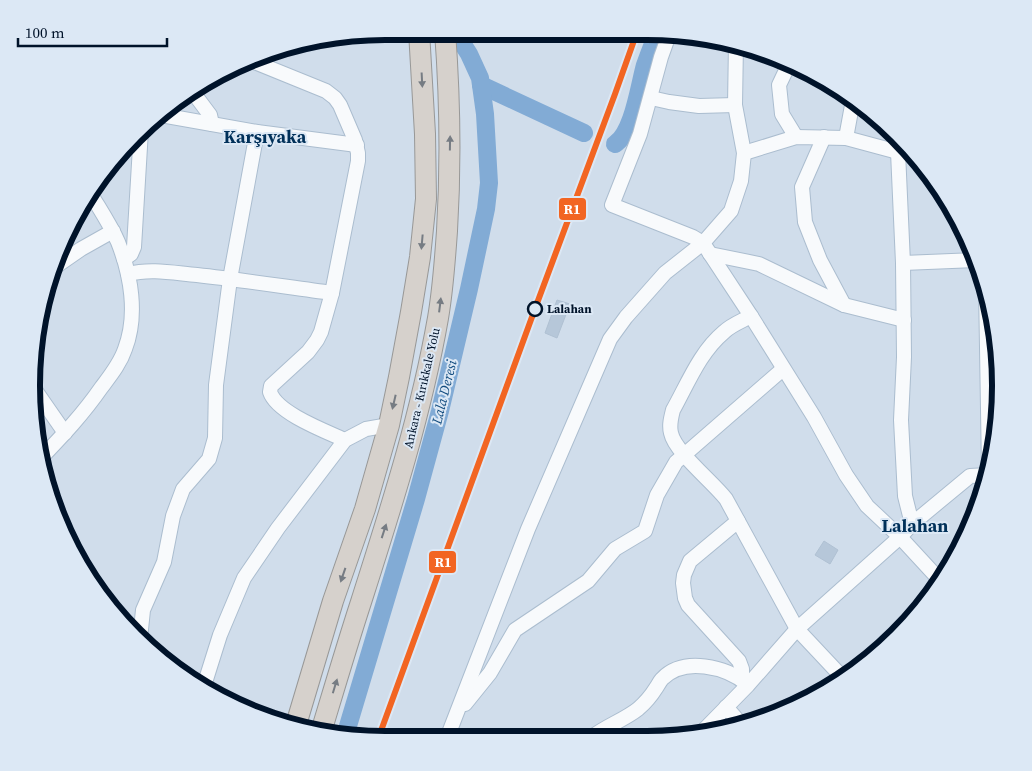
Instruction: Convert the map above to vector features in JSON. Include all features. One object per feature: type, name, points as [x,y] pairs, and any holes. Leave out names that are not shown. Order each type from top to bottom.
[{"type":"highway","name":"Ankara - Kırıkkale Yolu","points":[[298,719],[333,601],[365,509],[389,425],[419,266],[426,199],[425,134],[420,40]]},
{"type":"highway","name":"Ankara - Kırıkkale Yolu","points":[[322,725],[411,441],[426,381],[438,316],[445,259],[449,198],[449,76],[446,40]]},
{"type":"street","points":[[667,41],[640,134],[612,205],[693,237],[706,249],[751,316],[814,417],[846,475],[867,506],[900,537],[935,575]]},
{"type":"street","points":[[450,731],[528,529],[610,339],[626,317],[664,273],[706,249],[731,211],[741,181],[744,153],[735,105],[736,52]]},
{"type":"street","points":[[259,64],[332,94],[340,105],[357,145],[358,162],[332,293],[324,323],[317,340],[308,352],[271,386],[270,392],[272,397],[292,416],[345,440]]},
{"type":"street","points":[[786,70],[779,85],[782,114],[796,137]]},
{"type":"street","points":[[196,97],[210,115],[212,124]]},
{"type":"street","points":[[651,98],[699,106],[735,105]]},
{"type":"street","points":[[846,138],[852,107]]},
{"type":"street","points":[[169,116],[257,132],[357,145]]},
{"type":"street","points":[[141,630],[144,610],[164,562],[173,516],[183,489],[209,459],[216,438],[216,385],[230,279],[257,132]]},
{"type":"street","points":[[744,153],[796,137],[846,138],[896,147]]},
{"type":"street","points":[[824,137],[802,187],[805,222],[820,260],[844,305]]},
{"type":"street","points":[[124,259],[131,254],[134,247],[140,142]]},
{"type":"street","points":[[898,149],[904,320],[901,420],[905,496],[912,524]]},
{"type":"street","points":[[47,452],[84,412],[115,370],[125,350],[131,329],[132,314],[128,274],[124,259],[113,231],[94,200]]},
{"type":"street","points":[[63,260],[113,231]]},
{"type":"street","points":[[706,249],[759,264],[844,305],[904,320]]},
{"type":"street","points":[[903,263],[969,260]]},
{"type":"street","points":[[128,274],[154,271],[332,293]]},
{"type":"street","points":[[751,316],[725,330],[706,350],[673,410],[670,418],[670,433],[684,455],[726,499],[797,629],[838,673]]},
{"type":"street","points":[[456,715],[490,673],[515,630],[588,580],[615,549],[645,531],[658,495],[676,462],[784,369]]},
{"type":"street","points":[[989,425],[991,370]]},
{"type":"street","points":[[41,399],[65,433]]},
{"type":"street","points":[[206,680],[220,635],[244,578],[278,528],[345,440],[366,428],[389,425]]},
{"type":"street","points":[[709,725],[745,683],[797,629],[900,537],[912,524],[970,476],[980,475]]},
{"type":"street","points":[[738,521],[690,561],[684,575],[684,590],[688,605],[739,661],[745,683]]},
{"type":"street","points":[[602,731],[639,708],[661,680],[670,672],[682,666],[696,665],[720,670],[732,674],[745,683]]},
{"type":"street","points":[[726,707],[736,719]]},
{"type":"building","points":[[557,300],[570,304],[557,338],[545,333]]},
{"type":"building","points":[[824,541],[838,550],[830,564],[815,555]]},
{"type":"waterway","points":[[615,144],[621,138],[631,120],[645,65],[655,40]]},
{"type":"waterway","name":"Lala Deresi","points":[[347,729],[416,499],[440,411],[486,209],[489,183],[485,114],[480,78],[462,43]]},
{"type":"waterway","points":[[481,85],[584,133]]},
{"type":"transit line","name":"R1","points":[[381,731],[634,40]]},
{"type":"place","name":"Lalahan","points":[[535,309]]},
{"type":"district","name":"Karşıyaka","points":[[265,137]]},
{"type":"district","name":"Lalahan","points":[[915,526]]}]
